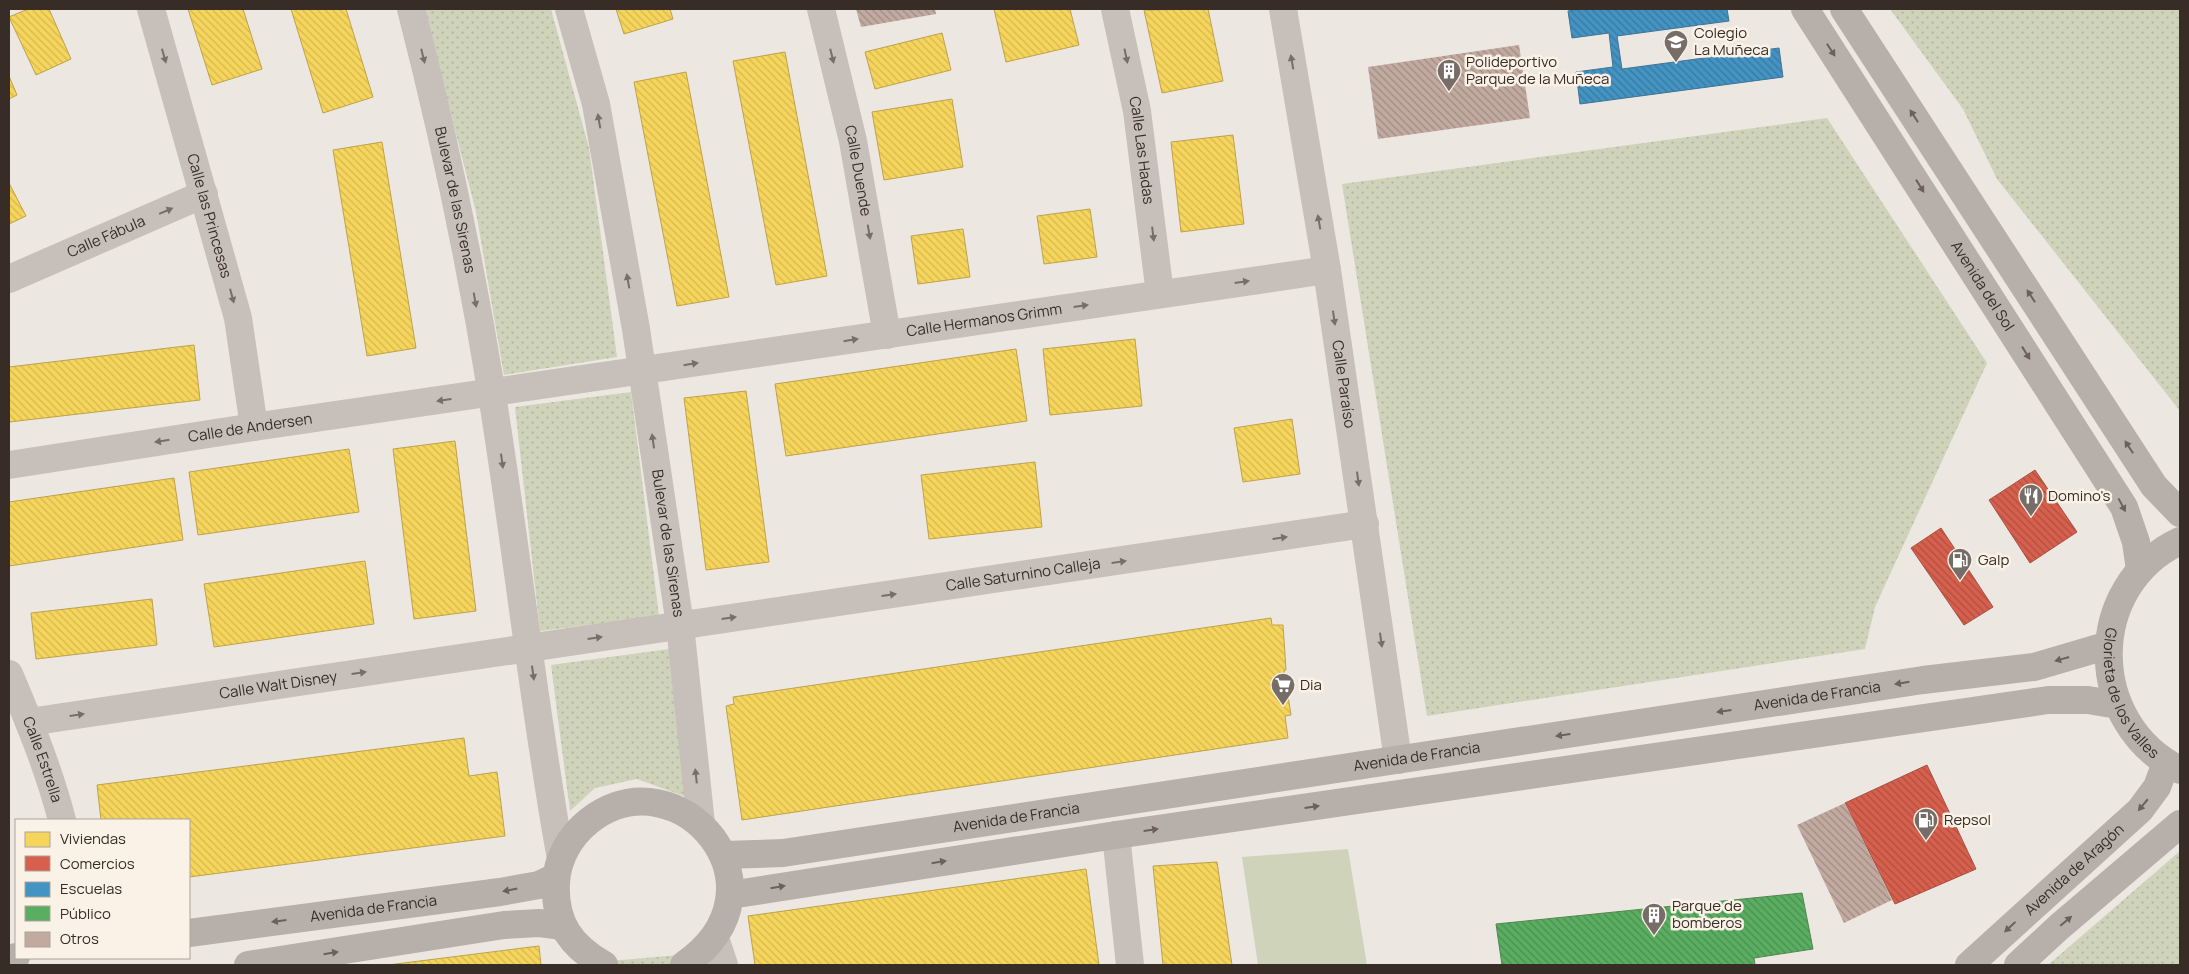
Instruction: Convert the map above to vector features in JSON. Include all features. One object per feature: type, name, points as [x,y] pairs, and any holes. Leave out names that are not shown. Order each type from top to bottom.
[{"type":"main road","name":"Avenida del Sol","points":[[1805,9],[2124,507],[2136,542],[2140,570]]},
{"type":"main road","points":[[1844,9],[2154,486],[2180,513]]},
{"type":"main road","name":"Glorieta de los Valles","points":[[2173,766],[2138,738],[2118,705],[2110,676],[2109,645],[2113,618],[2124,593],[2140,570],[2167,547],[2180,541]]},
{"type":"main road","name":"Avenida de Francia","points":[[723,855],[783,853],[1923,680],[2034,667],[2109,645]]},
{"type":"main road","points":[[730,895],[1116,835],[2048,700],[2088,700],[2118,705]]},
{"type":"main road","name":"Avenida de Aragón","points":[[1969,965],[2140,810],[2173,766]]},
{"type":"main road","points":[[604,965],[579,957],[563,926],[555,894],[558,868],[569,842],[581,827],[596,816],[612,807],[649,802],[668,806],[701,824],[713,838],[723,855],[729,874],[730,895],[725,918],[715,938],[702,953],[684,965]]},
{"type":"main road","points":[[2018,965],[2059,927],[2180,824]]},
{"type":"main road","name":"Avenida de Francia","points":[[190,933],[500,892],[539,885],[558,868]]},
{"type":"main road","points":[[265,964],[504,925],[539,923],[563,926]]},
{"type":"street","name":"Calle las Princesas","points":[[151,9],[238,318],[254,427]]},
{"type":"street","name":"Bulevar de las Sirenas","points":[[411,9],[444,138],[461,218],[492,393],[529,647],[558,868]]},
{"type":"street","name":"Bulevar de las Sirenas","points":[[568,9],[596,104],[642,372],[680,626],[701,824]]},
{"type":"street","name":"Calle Duende","points":[[821,9],[853,141],[886,335]]},
{"type":"street","name":"Calle Las Hadas","points":[[1115,9],[1137,111],[1160,294]]},
{"type":"street","name":"Calle Paraíso","points":[[1283,9],[1327,270],[1398,760]]},
{"type":"street","name":"Calle Fábula","points":[[9,279],[204,194]]},
{"type":"street","name":"Calle Hermanos Grimm","points":[[642,372],[1327,270]]},
{"type":"street","points":[[492,393],[566,381],[642,372]]},
{"type":"street","name":"Calle de Andersen","points":[[9,465],[492,393]]},
{"type":"street","name":"Calle Saturnino Calleja","points":[[680,626],[1365,524]]},
{"type":"street","name":"Bulevar de las Sirenas","points":[[529,647],[680,626]]},
{"type":"street","name":"Calle Walt Disney","points":[[29,722],[529,647]]},
{"type":"street","name":"Calle Estrella","points":[[9,674],[29,722],[62,819]]},
{"type":"street","points":[[1116,835],[1130,965]]},
{"type":"street","points":[[715,938],[724,965]]},
{"type":"green space","points":[[424,9],[551,9],[589,148],[617,357],[504,375],[476,212]]},
{"type":"green space","points":[[1890,9],[2180,9],[2180,411],[1997,179],[1963,109]]},
{"type":"green space","points":[[1827,118],[1987,363],[1875,607],[1865,649],[1427,716],[1342,184]]},
{"type":"green space","points":[[631,392],[659,616],[540,631],[515,407]]},
{"type":"green space","points":[[669,649],[686,797],[637,779],[595,788],[570,811],[551,665]]},
{"type":"green space","points":[[1348,849],[1367,965],[1258,965],[1242,857]]},
{"type":"green space","points":[[2180,851],[2180,965],[2048,965]]},
{"type":"green space","points":[[702,953],[702,965],[598,965],[598,962]]},
{"type":"building: Viviendas","points":[[28,9],[49,9],[71,59],[36,75],[9,17]]},
{"type":"building: Viviendas","points":[[188,9],[243,9],[262,69],[212,85]]},
{"type":"building: Viviendas","points":[[291,9],[346,9],[373,97],[323,113]]},
{"type":"building: Viviendas","points":[[616,9],[670,9],[673,19],[624,34]]},
{"type":"building: Viviendas","points":[[994,9],[1070,9],[1079,45],[1006,62]]},
{"type":"building: Viviendas","points":[[1208,9],[1223,81],[1162,93],[1144,10]]},
{"type":"building: Viviendas","points":[[942,33],[951,70],[875,89],[865,52]]},
{"type":"building: Viviendas","points":[[785,52],[827,276],[776,285],[733,61]]},
{"type":"building: Viviendas","points":[[686,72],[729,297],[677,306],[634,82]]},
{"type":"building: Viviendas","points":[[9,76],[17,95],[9,99]]},
{"type":"building: Viviendas","points":[[952,99],[963,167],[884,180],[872,112]]},
{"type":"building: Viviendas","points":[[1233,135],[1244,224],[1181,232],[1171,142]]},
{"type":"building: Viviendas","points":[[382,142],[416,348],[367,356],[333,150]]},
{"type":"building: Viviendas","points":[[9,183],[26,216],[9,224]]},
{"type":"building: Viviendas","points":[[1090,209],[1097,257],[1044,264],[1037,216]]},
{"type":"building: Viviendas","points":[[963,229],[970,277],[918,284],[911,236]]},
{"type":"building: Viviendas","points":[[1135,339],[1142,406],[1050,415],[1043,349]]},
{"type":"building: Viviendas","points":[[194,345],[200,400],[9,422],[9,367]]},
{"type":"building: Viviendas","points":[[1016,349],[1027,421],[786,456],[775,384]]},
{"type":"building: Viviendas","points":[[746,391],[769,562],[706,570],[684,398]]},
{"type":"building: Viviendas","points":[[1292,419],[1300,474],[1243,482],[1234,428]]},
{"type":"building: Viviendas","points":[[455,441],[476,611],[414,619],[393,449]]},
{"type":"building: Viviendas","points":[[349,449],[359,512],[198,535],[189,472]]},
{"type":"building: Viviendas","points":[[1035,462],[1042,527],[929,539],[921,475]]},
{"type":"building: Viviendas","points":[[174,478],[183,540],[9,566],[9,502]]},
{"type":"building: Viviendas","points":[[365,561],[374,624],[214,647],[204,584]]},
{"type":"building: Viviendas","points":[[152,599],[157,645],[36,659],[31,613]]},
{"type":"building: Viviendas","points":[[1271,618],[1272,625],[1283,625],[1286,670],[1284,670],[1291,715],[1285,716],[1288,738],[742,820],[726,706],[734,704],[733,697]]},
{"type":"building: Viviendas","points":[[464,738],[469,776],[497,772],[505,836],[190,877],[190,819],[101,819],[97,785]]},
{"type":"building: Viviendas","points":[[1217,862],[1232,965],[1163,965],[1153,866]]},
{"type":"building: Viviendas","points":[[1086,869],[1099,965],[755,965],[748,916]]},
{"type":"building: Viviendas","points":[[539,946],[541,965],[388,965]]},
{"type":"building: Comercios","points":[[2035,470],[2077,532],[2030,563],[1989,500]]},
{"type":"building: Comercios","points":[[1941,528],[1993,607],[1964,625],[1911,548]]},
{"type":"building: Comercios","points":[[1927,765],[1976,869],[1895,904],[1845,803]]},
{"type":"building: Escuelas","points":[[1581,9],[1727,9],[1729,21],[1617,36],[1622,69],[1779,48],[1783,77],[1580,104],[1576,72],[1613,67],[1609,33],[1572,38],[1568,11]]},
{"type":"building: Público","name":"Parque de bomberos","points":[[1802,893],[1813,949],[1754,958],[1755,965],[1502,965],[1496,924]]},
{"type":"building: Otros","points":[[856,9],[935,9],[936,14],[861,27]]},
{"type":"building: Otros","name":"Polideportivo Parque de la Muñeca","points":[[1519,45],[1530,118],[1378,139],[1368,67]]},
{"type":"building: Otros","points":[[1845,803],[1892,900],[1844,923],[1797,825]]},
{"type":"place","name":"Colegio La Muñeca","points":[[1676,63]]},
{"type":"place","name":"Polideportivo Parque de la Muñeca","points":[[1449,92]]},
{"type":"place","name":"Domino's","points":[[2031,517]]},
{"type":"place","name":"Galp","points":[[1960,581]]},
{"type":"place","name":"Dia","points":[[1283,706]]},
{"type":"place","name":"Repsol","points":[[1926,841]]},
{"type":"place","name":"Parque de bomberos","points":[[1654,936]]}]
